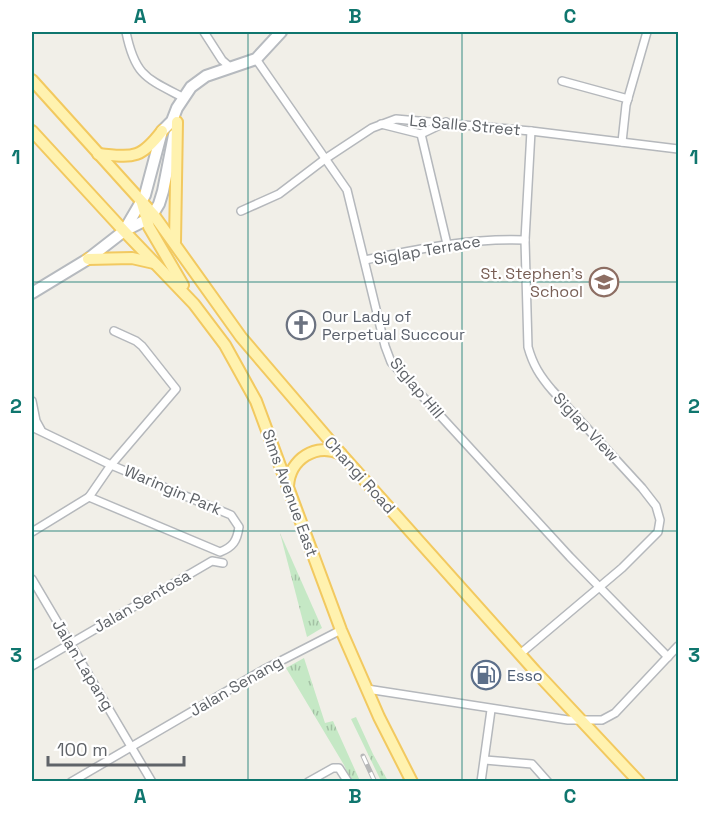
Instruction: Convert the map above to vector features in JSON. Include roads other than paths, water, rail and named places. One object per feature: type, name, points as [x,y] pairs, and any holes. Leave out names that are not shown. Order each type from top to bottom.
[{"type":"main road","points":[[98,154],[127,156],[141,153],[150,147],[172,122],[180,103],[200,79],[231,68],[258,62],[281,32]]},
{"type":"main road","points":[[32,80],[142,202],[194,304]]},
{"type":"main road","points":[[32,293],[88,259],[124,231],[150,217],[159,204],[163,192],[180,103]]},
{"type":"main road","points":[[175,242],[177,122]]},
{"type":"main road","name":"Sims Avenue East","points":[[32,131],[194,304],[225,345],[256,401],[341,630],[384,727],[412,782]]},
{"type":"main road","points":[[124,231],[142,202],[149,185],[162,131]]},
{"type":"main road","name":"Changi Road","points":[[150,217],[175,242],[241,337],[342,455],[520,654],[639,782]]},
{"type":"main road","points":[[88,259],[132,258],[157,264]]},
{"type":"main road","points":[[289,492],[292,470],[303,456],[323,450],[331,450],[342,455]]},
{"type":"street","points":[[126,32],[132,58],[141,72],[180,103]]},
{"type":"street","points":[[204,32],[222,60],[231,68]]},
{"type":"street","points":[[622,142],[628,99],[647,32]]},
{"type":"street","name":"Siglap Hill","points":[[258,62],[347,190],[385,346],[391,362],[600,588],[668,657]]},
{"type":"street","points":[[562,81],[628,99]]},
{"type":"street","name":"La Salle Street","points":[[241,211],[279,194],[325,159],[381,124],[405,118],[678,149]]},
{"type":"street","points":[[381,124],[421,134],[446,122]]},
{"type":"street","name":"Siglap View","points":[[520,654],[600,588],[658,532],[661,526],[659,513],[642,488],[552,390],[533,363],[528,347],[525,240],[531,131]]},
{"type":"street","points":[[421,134],[447,244]]},
{"type":"street","name":"Siglap Terrace","points":[[365,260],[447,244],[490,239],[525,240]]},
{"type":"street","points":[[32,532],[89,497],[111,465],[177,388],[136,340],[114,331]]},
{"type":"street","points":[[32,401],[36,421],[41,430]]},
{"type":"street","name":"Waringin Park","points":[[32,427],[111,465],[231,515],[239,527],[237,538],[232,546],[220,552],[89,497]]},
{"type":"street","name":"Jalan Sentosa","points":[[32,666],[212,561],[223,563]]},
{"type":"street","name":"Jalan Lapang","points":[[32,579],[152,782]]},
{"type":"street","name":"Jalan Senang","points":[[71,782],[263,670],[341,630]]},
{"type":"street","points":[[367,689],[491,710],[584,722],[602,720],[615,713],[678,646]]},
{"type":"street","points":[[481,782],[491,710]]},
{"type":"street","points":[[485,760],[532,764],[548,782]]},
{"type":"street","points":[[308,782],[333,768],[339,768],[348,782]]},
{"type":"railway","points":[[363,756],[375,782]]},
{"type":"place","name":"St. Stephen's School","points":[[604,282]]},
{"type":"place","name":"Our Lady of Perpetual Succour","points":[[301,325]]},
{"type":"place","name":"Esso","points":[[486,675]]}]
